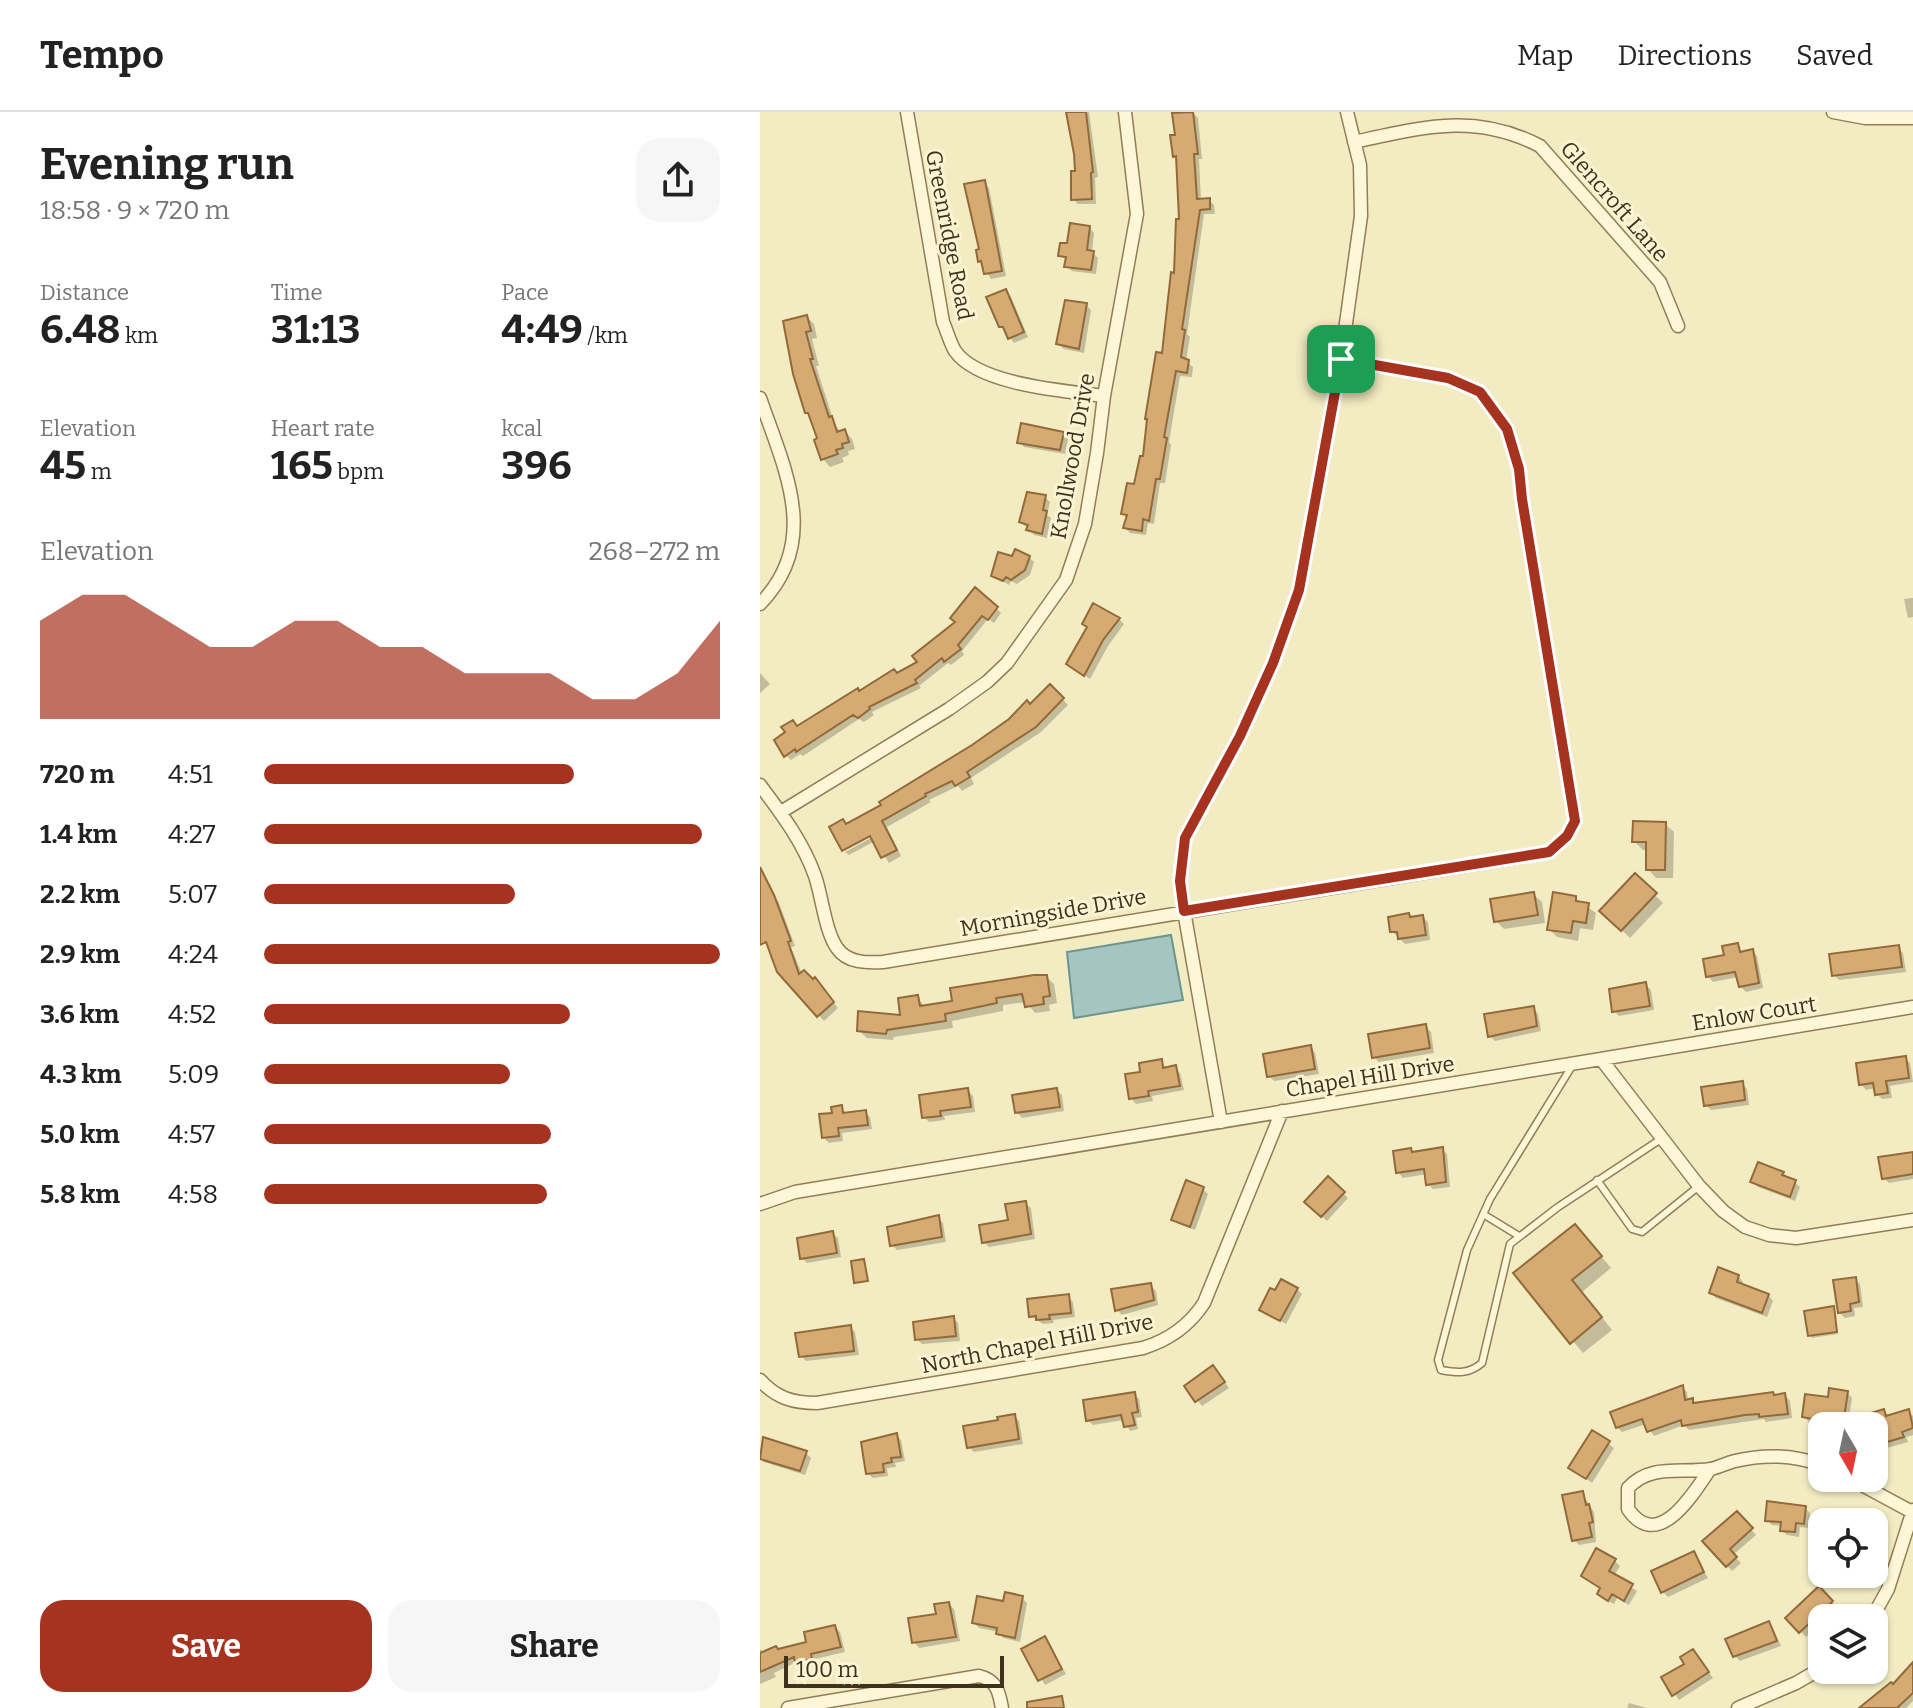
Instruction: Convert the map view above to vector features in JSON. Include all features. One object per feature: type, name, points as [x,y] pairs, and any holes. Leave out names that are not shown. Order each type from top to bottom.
[{"type":"street","name":"Greenridge Road","points":[[907,112],[943,322],[956,352],[976,368],[1014,383],[1104,396]]},
{"type":"street","name":"Knollwood Drive","points":[[781,812],[949,709],[987,682],[1007,663],[1066,580],[1085,524],[1104,396],[1137,214],[1125,112]]},
{"type":"street","points":[[1221,1122],[1180,881],[1185,838],[1240,736],[1299,590],[1341,359],[1361,216],[1360,165],[1347,112]]},
{"type":"street","points":[[1833,112],[1865,118],[1913,118]]},
{"type":"street","name":"Glencroft Lane","points":[[1354,142],[1433,124],[1456,123],[1515,133],[1540,146],[1660,282],[1678,326]]},
{"type":"street","name":"Morningside Drive","points":[[760,785],[798,839],[814,874],[837,948],[856,961],[883,962],[1549,852],[1567,836],[1575,821],[1519,469],[1507,429],[1480,392],[1448,378],[1341,359]]},
{"type":"street","points":[[760,398],[789,482],[795,517],[787,563],[777,583],[760,604]]},
{"type":"street","name":"Enlow Court","points":[[1601,1059],[1913,1007]]},
{"type":"street","points":[[1601,1059],[1699,1186],[1733,1219],[1758,1232],[1783,1237],[1813,1236],[1913,1220]]},
{"type":"street","name":"Chapel Hill Drive","points":[[760,1204],[795,1192],[1601,1059]]},
{"type":"street","name":"North Chapel Hill Drive","points":[[760,1380],[779,1397],[791,1402],[817,1403],[1143,1348],[1168,1338],[1189,1323],[1204,1303],[1282,1111]]},
{"type":"street","points":[[1710,1469],[1680,1510],[1666,1521],[1654,1525],[1643,1523],[1628,1509],[1628,1488],[1645,1475],[1676,1469],[1710,1469],[1737,1460],[1766,1456],[1808,1461]]},
{"type":"street","points":[[1876,1492],[1913,1511],[1891,1581],[1879,1604]]},
{"type":"street","points":[[788,1708],[979,1676],[994,1683],[1000,1692],[1002,1708]]},
{"type":"street","points":[[1738,1708],[1808,1676]]},
{"type":"lane","points":[[1574,1063],[1490,1199],[1467,1250],[1438,1360],[1441,1370],[1459,1373],[1473,1371],[1482,1363],[1510,1244],[1597,1180],[1661,1139]]},
{"type":"lane","points":[[1597,1180],[1632,1229],[1642,1232],[1699,1186]]},
{"type":"lane","points":[[1483,1214],[1519,1236]]},
{"type":"water","points":[[1171,935],[1183,1000],[1074,1018],[1067,952]]},
{"type":"building","points":[[1066,112],[1086,112],[1093,172],[1092,199],[1071,200],[1071,171],[1075,171]]},
{"type":"building","points":[[1193,112],[1198,154],[1194,154],[1197,199],[1210,198],[1210,209],[1200,210],[1182,329],[1185,330],[1181,357],[1189,360],[1187,373],[1176,371],[1160,479],[1156,479],[1149,521],[1143,519],[1142,531],[1123,528],[1127,515],[1121,514],[1127,483],[1134,484],[1140,456],[1143,456],[1145,419],[1156,352],[1162,353],[1171,272],[1174,273],[1176,219],[1179,219],[1176,156],[1173,157],[1170,135],[1175,135],[1172,113]]},
{"type":"building","points":[[985,180],[1002,271],[984,274],[981,261],[978,262],[976,250],[979,249],[964,184]]},
{"type":"building","points":[[1070,223],[1090,226],[1087,250],[1094,251],[1091,270],[1064,267],[1066,257],[1058,256],[1060,243],[1067,243]]},
{"type":"building","points":[[1006,289],[1024,332],[1008,339],[1003,327],[999,327],[986,297]]},
{"type":"building","points":[[1065,300],[1087,303],[1079,349],[1056,344]]},
{"type":"building","points":[[807,315],[811,331],[806,332],[813,359],[810,359],[829,417],[832,416],[837,432],[845,429],[849,442],[836,450],[838,454],[821,460],[814,440],[817,438],[808,413],[805,413],[793,374],[783,321]]},
{"type":"building","points":[[1021,423],[1064,432],[1060,450],[1017,443]]},
{"type":"building","points":[[1027,492],[1046,495],[1043,510],[1047,511],[1042,534],[1026,530],[1028,525],[1019,522]]},
{"type":"building","points":[[1015,549],[1030,556],[1025,570],[1011,580],[1006,577],[1003,581],[991,576],[998,552],[1012,556]]},
{"type":"building","points":[[975,587],[998,607],[988,620],[982,616],[958,645],[961,649],[944,662],[942,658],[915,680],[917,683],[869,707],[858,718],[853,715],[784,757],[774,740],[785,732],[781,727],[793,720],[797,726],[858,688],[859,691],[894,669],[897,673],[917,662],[912,656],[955,622],[950,618]]},
{"type":"building","points":[[1093,603],[1120,618],[1103,640],[1084,676],[1066,664],[1087,627],[1082,624]]},
{"type":"building","points":[[1050,684],[1064,698],[1036,727],[967,772],[970,777],[955,786],[952,781],[925,794],[882,821],[897,850],[881,858],[870,836],[842,851],[829,827],[843,819],[846,824],[881,805],[879,802],[1009,719],[1027,700],[1030,704]]},
{"type":"building","points":[[1633,821],[1666,822],[1665,870],[1646,870],[1646,842],[1632,842]]},
{"type":"building","points":[[760,867],[791,941],[788,942],[799,974],[804,970],[813,979],[815,977],[834,1002],[817,1017],[777,972],[766,942],[760,945]]},
{"type":"building","points":[[1635,873],[1657,893],[1621,931],[1599,911]]},
{"type":"building","points":[[1534,892],[1538,915],[1494,922],[1490,899]]},
{"type":"building","points":[[1553,892],[1576,896],[1576,901],[1589,903],[1586,923],[1573,921],[1571,933],[1547,930]]},
{"type":"building","points":[[1409,913],[1410,917],[1423,915],[1426,935],[1398,939],[1397,932],[1390,932],[1388,917]]},
{"type":"building","points":[[1738,943],[1740,952],[1753,949],[1759,983],[1739,987],[1735,972],[1706,977],[1703,959],[1724,955],[1722,946]]},
{"type":"building","points":[[1899,945],[1902,967],[1832,976],[1829,954]]},
{"type":"building","points":[[1047,975],[1050,996],[1043,997],[1044,1004],[1025,1007],[1022,994],[996,998],[997,1003],[945,1014],[946,1021],[887,1030],[886,1034],[857,1031],[858,1011],[900,1015],[898,998],[918,995],[920,1006],[952,1001],[950,988]]},
{"type":"building","points":[[1646,982],[1650,1006],[1612,1012],[1609,989]]},
{"type":"building","points":[[1534,1006],[1537,1026],[1488,1037],[1484,1014]]},
{"type":"building","points":[[1426,1024],[1430,1048],[1372,1058],[1368,1034]]},
{"type":"building","points":[[1311,1045],[1315,1069],[1267,1077],[1263,1054]]},
{"type":"building","points":[[1906,1056],[1909,1078],[1886,1081],[1888,1093],[1875,1095],[1873,1083],[1859,1085],[1856,1063]]},
{"type":"building","points":[[1162,1059],[1163,1068],[1176,1065],[1180,1086],[1148,1091],[1149,1096],[1129,1099],[1125,1074],[1140,1072],[1139,1063]]},
{"type":"building","points":[[1743,1081],[1745,1100],[1704,1106],[1701,1087]]},
{"type":"building","points":[[968,1088],[971,1107],[940,1111],[941,1116],[922,1118],[919,1095]]},
{"type":"building","points":[[1057,1088],[1060,1107],[1015,1113],[1012,1095]]},
{"type":"building","points":[[842,1105],[843,1113],[866,1110],[868,1125],[838,1128],[839,1136],[822,1138],[819,1114],[832,1113],[831,1107]]},
{"type":"building","points":[[1443,1147],[1446,1182],[1426,1185],[1424,1169],[1396,1173],[1393,1151],[1411,1148],[1412,1152]]},
{"type":"building","points":[[1913,1152],[1913,1174],[1882,1179],[1878,1157]]},
{"type":"building","points":[[1758,1162],[1796,1180],[1790,1197],[1750,1182]]},
{"type":"building","points":[[1328,1176],[1345,1192],[1321,1217],[1304,1202]]},
{"type":"building","points":[[1186,1180],[1204,1187],[1190,1227],[1171,1220]]},
{"type":"building","points":[[1026,1201],[1031,1234],[982,1243],[979,1225],[1008,1220],[1005,1204]]},
{"type":"building","points":[[939,1215],[942,1237],[890,1246],[887,1227]]},
{"type":"building","points":[[1575,1224],[1602,1256],[1572,1280],[1602,1317],[1570,1344],[1513,1273]]},
{"type":"building","points":[[833,1231],[837,1253],[800,1259],[797,1238]]},
{"type":"building","points":[[864,1259],[868,1281],[854,1283],[851,1261]]},
{"type":"building","points":[[1718,1267],[1739,1275],[1737,1282],[1769,1294],[1762,1313],[1709,1293]]},
{"type":"building","points":[[1856,1277],[1859,1302],[1850,1304],[1851,1311],[1838,1313],[1833,1280]]},
{"type":"building","points":[[1281,1279],[1298,1288],[1280,1321],[1259,1310],[1270,1288],[1275,1290]]},
{"type":"building","points":[[1151,1283],[1154,1300],[1115,1311],[1111,1289]]},
{"type":"building","points":[[1069,1294],[1071,1313],[1049,1315],[1050,1319],[1029,1317],[1027,1299]]},
{"type":"building","points":[[1834,1306],[1837,1332],[1808,1336],[1804,1311]]},
{"type":"building","points":[[954,1316],[956,1336],[915,1340],[913,1322]]},
{"type":"building","points":[[851,1325],[854,1351],[799,1357],[795,1333]]},
{"type":"building","points":[[1213,1365],[1225,1382],[1195,1402],[1184,1386]]},
{"type":"building","points":[[1683,1385],[1685,1400],[1693,1398],[1693,1403],[1785,1393],[1788,1414],[1745,1415],[1682,1426],[1681,1420],[1647,1432],[1642,1419],[1616,1428],[1610,1412]]},
{"type":"building","points":[[1829,1388],[1848,1391],[1845,1412],[1808,1412],[1808,1418],[1802,1417],[1805,1394],[1828,1397]]},
{"type":"building","points":[[1135,1392],[1138,1412],[1132,1413],[1135,1425],[1124,1427],[1121,1415],[1086,1421],[1083,1400]]},
{"type":"building","points":[[1909,1409],[1913,1428],[1902,1432],[1904,1437],[1888,1442],[1888,1415]]},
{"type":"building","points":[[1015,1414],[1019,1439],[967,1448],[963,1426]]},
{"type":"building","points":[[1592,1430],[1610,1441],[1586,1479],[1568,1468]]},
{"type":"building","points":[[897,1433],[901,1457],[891,1458],[892,1462],[883,1464],[884,1472],[866,1474],[861,1442]]},
{"type":"building","points":[[763,1437],[807,1451],[800,1471],[760,1459]]},
{"type":"building","points":[[1583,1491],[1593,1522],[1589,1523],[1592,1537],[1572,1541],[1562,1495]]},
{"type":"building","points":[[1767,1501],[1806,1506],[1804,1524],[1796,1523],[1795,1532],[1780,1531],[1781,1522],[1765,1521]]},
{"type":"building","points":[[1737,1511],[1753,1528],[1730,1549],[1737,1557],[1726,1567],[1702,1541]]},
{"type":"building","points":[[1596,1548],[1616,1559],[1609,1571],[1633,1584],[1624,1601],[1612,1594],[1608,1601],[1597,1594],[1600,1588],[1581,1576]]},
{"type":"building","points":[[1694,1551],[1704,1572],[1661,1593],[1651,1571]]},
{"type":"building","points":[[1817,1588],[1821,1588],[1833,1601],[1830,1604],[1808,1604],[1808,1625],[1799,1633],[1785,1618]]},
{"type":"building","points":[[1005,1592],[1023,1596],[1015,1638],[996,1634],[997,1628],[972,1623],[977,1596],[1003,1601]]},
{"type":"building","points":[[949,1602],[956,1637],[912,1643],[908,1618],[936,1614],[934,1604]]},
{"type":"building","points":[[1769,1621],[1777,1641],[1733,1657],[1725,1639]]},
{"type":"building","points":[[835,1625],[841,1647],[811,1654],[812,1659],[795,1663],[794,1657],[760,1672],[760,1653],[776,1646],[778,1649],[806,1642],[804,1632]]},
{"type":"building","points":[[1045,1636],[1062,1669],[1038,1681],[1021,1649]]},
{"type":"building","points":[[1693,1649],[1709,1672],[1672,1696],[1661,1677],[1684,1664],[1680,1657]]},
{"type":"building","points":[[1913,1662],[1913,1693],[1897,1708],[1859,1708],[1891,1682],[1893,1684]]},
{"type":"building","points":[[1062,1696],[1064,1708],[1027,1708],[1027,1702]]},
{"type":"route","points":[[1341,359],[1448,378],[1480,392],[1507,429],[1519,469],[1575,821],[1567,836],[1549,852],[1184,911],[1180,881],[1185,838],[1240,736],[1273,663],[1299,590],[1341,359]]}]
